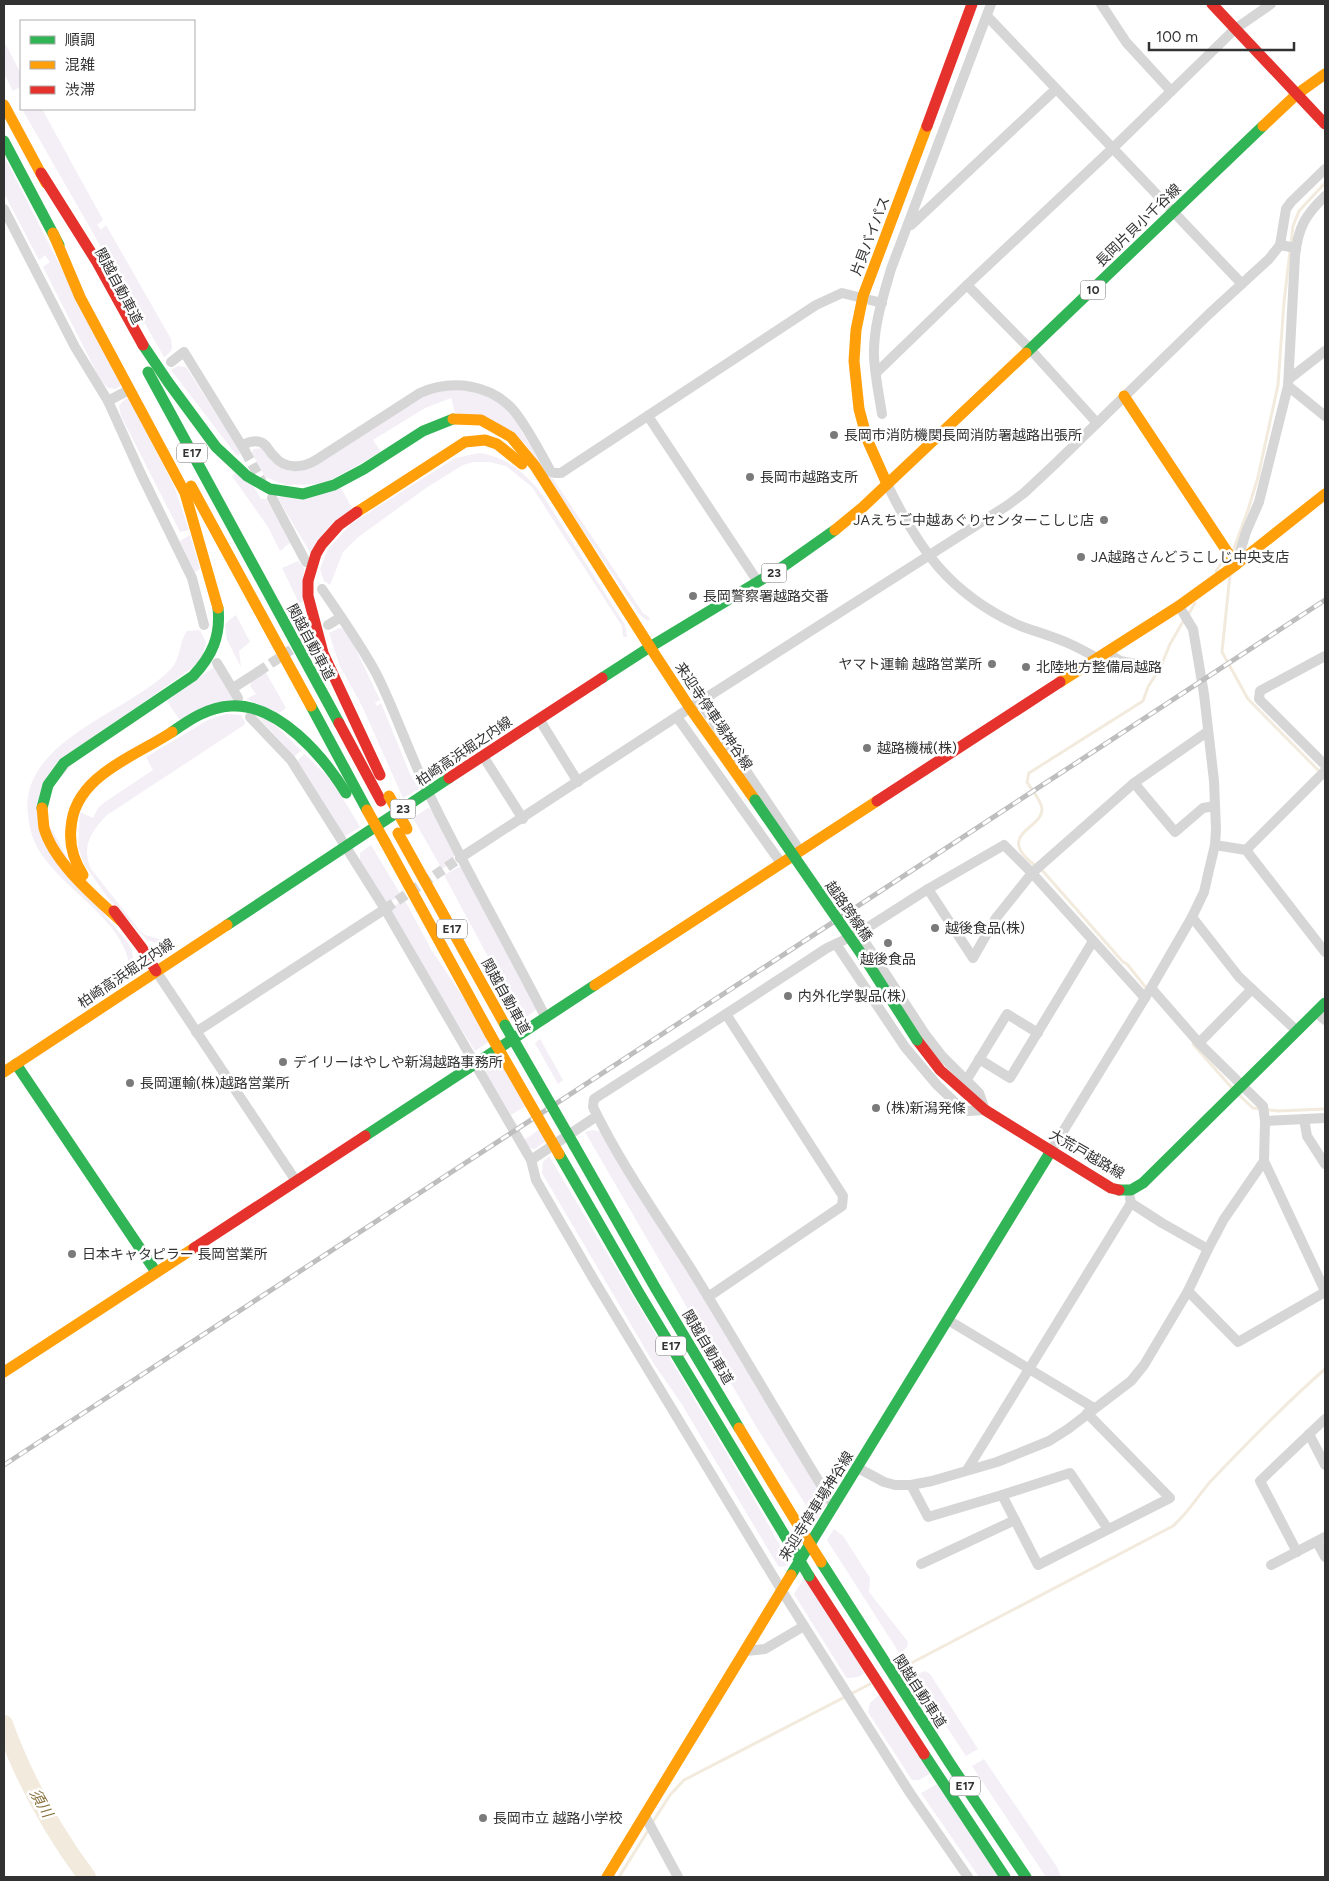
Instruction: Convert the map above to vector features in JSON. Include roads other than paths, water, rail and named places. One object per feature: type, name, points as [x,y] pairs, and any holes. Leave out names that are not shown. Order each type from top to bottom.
[{"type":"main road","name":"片貝バイパス","points":[[887,484],[863,426],[858,403],[854,352],[862,298],[972,4]]},
{"type":"main road","points":[[1212,4],[1325,124]]},
{"type":"main road","name":"長岡片貝小千谷線","points":[[887,484],[1297,94],[1325,74]]},
{"type":"main road","name":"関越自動車道","points":[[4,105],[385,798],[486,991],[656,1289],[820,1562],[879,1655],[1026,1877]]},
{"type":"main road","name":"E17","points":[[4,141],[363,813],[639,1293],[809,1576],[1006,1877]]},
{"type":"main road","points":[[41,173],[96,261],[146,349],[165,378],[207,436],[250,478],[268,488],[285,493],[304,494],[322,490],[354,476],[429,426],[448,419],[468,417],[489,423],[513,439],[535,468],[568,521]]},
{"type":"main road","points":[[53,233],[80,297],[185,493],[208,579],[216,596],[218,610],[218,624],[213,648],[206,662],[193,676],[64,763],[51,778],[44,793],[41,809],[44,828],[56,853],[76,878],[121,921]]},
{"type":"main road","points":[[1124,396],[1235,566]]},
{"type":"main road","points":[[385,798],[322,654],[308,596],[308,581],[312,564],[322,544],[339,525],[391,489],[454,448],[466,442],[476,440],[485,440],[497,444],[517,459],[532,474],[568,521]]},
{"type":"main road","name":"柏崎高浜堀之内線","points":[[4,1072],[539,719],[650,647],[784,566],[830,534],[887,484]]},
{"type":"main road","points":[[4,1372],[781,863],[1179,606],[1235,566],[1325,494]]},
{"type":"main road","name":"来迎寺停車場神谷線","points":[[568,521],[650,647],[695,705],[755,800]]},
{"type":"main road","points":[[156,971],[142,948],[81,873],[72,852],[70,832],[74,808],[81,795],[96,780],[186,723],[213,709],[239,705],[267,713],[285,724],[310,748],[363,813]]},
{"type":"main road","name":"越路跨線橋","points":[[755,800],[869,965],[917,1040]]},
{"type":"main road","name":"大荒戸越路線","points":[[917,1040],[940,1070],[985,1110],[1110,1188],[1130,1197],[1325,1003]]},
{"type":"main road","points":[[16,1064],[156,1272]]},
{"type":"main road","name":"来迎寺停車場神谷線","points":[[607,1877],[1051,1151]]},
{"type":"street","points":[[882,414],[874,355],[876,328],[891,269],[991,4]]},
{"type":"street","points":[[1101,4],[1126,42],[1171,91]]},
{"type":"street","points":[[876,373],[1113,148],[1235,29],[1271,4]]},
{"type":"street","points":[[987,16],[1242,284]]},
{"type":"street","points":[[908,227],[1056,89]]},
{"type":"street","points":[[460,858],[1024,493],[1269,260],[1280,245],[1286,209],[1325,169]]},
{"type":"street","points":[[1235,566],[1246,532],[1259,502],[1288,383],[1296,248],[1302,223],[1325,196]]},
{"type":"street","points":[[4,208],[75,347],[108,400],[141,474],[192,578],[204,626]]},
{"type":"street","points":[[1280,245],[1296,248]]},
{"type":"street","points":[[967,285],[1030,349],[1097,423]]},
{"type":"street","points":[[171,362],[184,352],[243,448],[258,442],[264,444],[278,461],[290,466],[303,466],[316,460],[420,393],[439,386],[457,384],[481,390],[494,396],[514,411],[531,436],[551,472],[561,473],[816,305],[842,293],[882,303]]},
{"type":"street","points":[[1288,383],[1325,351]]},
{"type":"street","points":[[1288,383],[1325,416]]},
{"type":"street","points":[[108,400],[125,392]]},
{"type":"street","points":[[648,416],[758,582]]},
{"type":"street","points":[[887,484],[908,526],[928,556],[963,592],[988,610],[1017,624],[1071,644],[1120,661],[1142,665]]},
{"type":"street","points":[[272,498],[306,562]]},
{"type":"street","points":[[322,589],[377,676],[428,793],[460,858],[504,936],[546,1018]]},
{"type":"street","points":[[1051,1151],[1151,988],[1192,917],[1204,892],[1215,845],[1216,806],[1214,781],[1204,694],[1193,629],[1179,606]]},
{"type":"street","points":[[328,625],[341,617]]},
{"type":"street","points":[[1325,656],[1260,691],[1258,699],[1325,765]]},
{"type":"street","points":[[217,663],[238,698]]},
{"type":"street","points":[[233,688],[258,672]]},
{"type":"street","points":[[695,705],[800,851]]},
{"type":"street","points":[[250,717],[291,760],[384,909],[531,1160],[536,1180],[589,1272],[782,1591],[910,1793],[968,1877]]},
{"type":"street","points":[[677,717],[781,863]]},
{"type":"street","points":[[539,719],[578,782]]},
{"type":"street","points":[[928,889],[973,958],[996,918],[1032,873],[1134,783],[1207,732]]},
{"type":"street","points":[[483,756],[523,819]]},
{"type":"street","points":[[1246,850],[1325,771]]},
{"type":"street","points":[[1134,783],[1175,832],[1203,808],[1216,806]]},
{"type":"street","points":[[834,1506],[770,1404],[708,1297],[643,1194],[597,1116],[593,1107],[594,1099],[827,948],[859,933],[928,889],[1004,845],[1032,873],[1145,998]]},
{"type":"street","points":[[1215,845],[1246,850],[1325,952]]},
{"type":"street","points":[[196,1032],[384,909]]},
{"type":"street","points":[[1192,917],[1239,977],[1297,1031]]},
{"type":"street","points":[[836,944],[905,1047],[937,1085],[962,1109],[968,1112],[985,1110],[979,1093],[942,1056],[925,1034],[859,933]]},
{"type":"street","points":[[979,1059],[1010,1078],[1093,941]]},
{"type":"street","points":[[156,971],[296,1181]]},
{"type":"street","points":[[1151,988],[1199,1043],[1263,1106],[1265,1121],[1264,1161],[1325,1292],[1238,1342],[1188,1291]]},
{"type":"street","points":[[1199,1043],[1252,989]]},
{"type":"street","points":[[1316,1012],[1325,1020]]},
{"type":"street","points":[[708,1297],[842,1206],[842,1196],[726,1014]]},
{"type":"street","points":[[966,1081],[1007,1014],[1038,1033]]},
{"type":"street","points":[[531,1160],[597,1116]]},
{"type":"street","points":[[1265,1121],[1325,1118]]},
{"type":"street","points":[[1304,1119],[1307,1136],[1325,1164]]},
{"type":"street","points":[[858,1468],[884,1482],[895,1485],[911,1485],[932,1481],[997,1462],[1049,1441],[1091,1410],[1138,1374],[1188,1291],[1224,1219],[1264,1161]]},
{"type":"street","points":[[967,1470],[1030,1369],[1130,1197],[1162,1223],[1208,1248]]},
{"type":"street","points":[[948,1320],[1030,1369],[1091,1410],[1170,1498],[1038,1565],[1002,1495]]},
{"type":"street","points":[[1297,1552],[1260,1481],[1325,1419]]},
{"type":"street","points":[[1310,1434],[1325,1465]]},
{"type":"street","points":[[911,1485],[928,1517],[1070,1473],[1108,1529]]},
{"type":"street","points":[[921,1564],[1015,1520]]},
{"type":"street","points":[[1271,1566],[1321,1540],[1325,1557]]},
{"type":"street","points":[[746,1651],[765,1649],[804,1626]]},
{"type":"street","points":[[645,1816],[678,1877]]},
{"type":"waterway","points":[[1233,551],[1258,477],[1278,385],[1284,302],[1293,226],[1299,211],[1325,183]]},
{"type":"waterway","points":[[1216,571],[1226,557]]},
{"type":"waterway","points":[[1230,574],[1222,652],[1248,699],[1321,773]]},
{"type":"waterway","points":[[1188,615],[1195,603]]},
{"type":"waterway","points":[[1036,866],[1024,855],[1019,846],[1019,839],[1040,816],[1042,809],[1027,782],[1029,773],[1143,701],[1148,687],[1161,666],[1170,644],[1184,620]]},
{"type":"waterway","points":[[1041,869],[1123,962],[1127,964],[1147,989]]},
{"type":"waterway","points":[[1193,1044],[1232,1088]]},
{"type":"waterway","points":[[1238,1094],[1253,1108],[1278,1111],[1325,1109]]},
{"type":"waterway","points":[[898,1670],[1173,1526],[1210,1482],[1238,1453],[1325,1369]]},
{"type":"waterway","points":[[652,1823],[670,1795],[684,1780],[870,1684]]},
{"type":"waterway","name":"須川","points":[[4,1724],[20,1765],[40,1804],[62,1841],[87,1877]]},
{"type":"waterway","points":[[619,1877],[649,1829]]},
{"type":"tunnel","points":[[245,451],[262,482]]},
{"type":"tunnel","points":[[258,672],[319,631]]},
{"type":"tunnel","points":[[385,909],[460,858]]},
{"type":"railway","points":[[4,1465],[1325,600]]},
{"type":"place","name":"長岡市消防機関長岡消防署越路出張所","points":[[834,435]]},
{"type":"place","name":"長岡市越路支所","points":[[750,477]]},
{"type":"place","name":"JAえちご中越あぐりセンターこしじ店","points":[[1104,520]]},
{"type":"place","name":"JA越路さんどうこしじ中央支店","points":[[1081,557]]},
{"type":"place","name":"長岡警察署越路交番","points":[[693,596]]},
{"type":"place","name":"ヤマト運輸 越路営業所","points":[[992,664]]},
{"type":"place","name":"北陸地方整備局越路","points":[[1026,667]]},
{"type":"place","name":"越路機械(株)","points":[[867,748]]},
{"type":"place","name":"越後食品(株)","points":[[935,928]]},
{"type":"place","name":"越後食品","points":[[888,943]]},
{"type":"place","name":"内外化学製品(株)","points":[[788,996]]},
{"type":"place","name":"デイリーはやしや新潟越路事務所","points":[[283,1062]]},
{"type":"place","name":"長岡運輸(株)越路営業所","points":[[130,1083]]},
{"type":"place","name":"(株)新潟発條","points":[[876,1108]]},
{"type":"place","name":"日本キャタピラー 長岡営業所","points":[[72,1254]]},
{"type":"place","name":"長岡市立 越路小学校","points":[[483,1818]]}]
